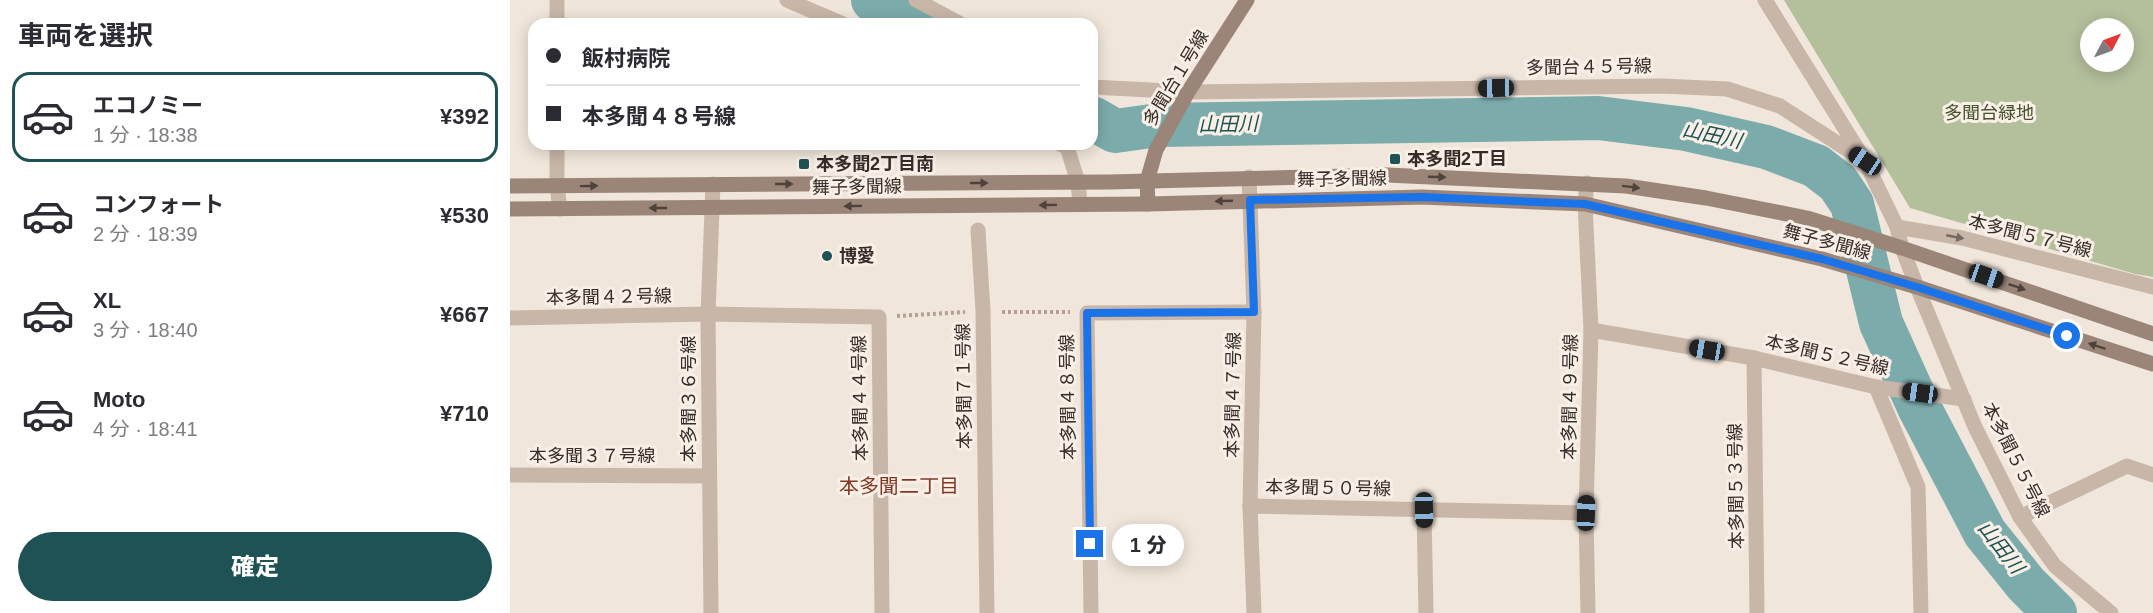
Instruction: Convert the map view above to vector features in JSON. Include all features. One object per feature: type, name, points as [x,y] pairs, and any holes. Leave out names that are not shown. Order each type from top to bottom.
[{"type":"street","points":[[557,0],[557,18]]},
{"type":"street","points":[[787,0],[829,18]]},
{"type":"street","points":[[916,0],[950,18]]},
{"type":"street","name":"多聞台１号線","points":[[1148,204],[1147,181],[1156,150],[1188,92],[1247,0]]},
{"type":"street","points":[[1765,0],[1865,161],[1897,227],[1902,248],[1917,287],[1964,399]]},
{"type":"street","name":"多聞台４５号線","points":[[1098,87],[1188,92],[1662,86],[1727,89],[1780,106],[1865,161]]},
{"type":"street","points":[[557,150],[557,186],[560,208]]},
{"type":"street","points":[[1068,150],[1078,182],[1080,204]]},
{"type":"street","name":"舞子多聞線","points":[[510,186],[1078,182],[1387,175],[1626,186],[1695,196],[1807,218],[2153,334]]},
{"type":"street","name":"本多聞４７号線","points":[[1249,177],[1254,312],[1250,506],[1254,613]]},
{"type":"street","name":"本多聞４９号線","points":[[1587,183],[1585,204],[1591,330],[1586,513],[1588,613]]},
{"type":"street","name":"本多聞３６号線","points":[[711,613],[708,314],[712,184]]},
{"type":"street","name":"舞子多聞線","points":[[510,209],[1148,204],[1422,197],[1585,204],[1822,259],[1917,287],[2153,364]]},
{"type":"street","name":"本多聞５７号線","points":[[1897,227],[1962,238],[2153,287]]},
{"type":"street","name":"本多聞７１号線","points":[[978,230],[983,323],[987,613]]},
{"type":"street","name":"本多聞４８号線","points":[[1091,613],[1087,313],[1254,312]]},
{"type":"street","name":"本多聞４２号線","points":[[510,318],[708,314]]},
{"type":"street","name":"本多聞４４号線","points":[[708,314],[879,317],[882,613]]},
{"type":"street","name":"本多聞５２号線","points":[[1591,330],[1754,358],[1876,387],[1964,399]]},
{"type":"street","name":"本多聞５３号線","points":[[1754,358],[1757,613]]},
{"type":"street","points":[[1876,387],[1918,487],[1921,613]]},
{"type":"street","name":"本多聞５５号線","points":[[1964,399],[2020,517],[2055,566],[2111,613]]},
{"type":"street","points":[[2020,517],[2127,466],[2153,475]]},
{"type":"street","name":"本多聞３７号線","points":[[510,475],[710,476]]},
{"type":"street","name":"本多聞５０号線","points":[[1250,506],[1586,513]]},
{"type":"street","points":[[1424,510],[1426,613]]},
{"type":"green space","name":"多聞台緑地","points":[[1784,0],[2153,0],[2153,277],[2135,274],[1910,208]]},
{"type":"waterway","name":"山田川","points":[[873,0],[913,18]]},
{"type":"waterway","name":"山田川","points":[[1098,121],[1115,131],[1159,125],[1598,118],[1686,129],[1766,147],[1816,166],[1838,183],[1852,204],[1881,323],[1919,407],[1985,533],[2026,584],[2055,613]]},
{"type":"place","name":"本多聞2丁目","points":[[1395,159]]},
{"type":"place","name":"本多聞2丁目南","points":[[804,164]]},
{"type":"place","name":"博愛","points":[[827,256]]},
{"type":"district","name":"本多聞二丁目","points":[[899,486]]},
{"type":"route","points":[[1090,544],[1087,313],[1254,312],[1250,200],[1422,197],[1585,204],[1822,259],[2067,336]]}]
